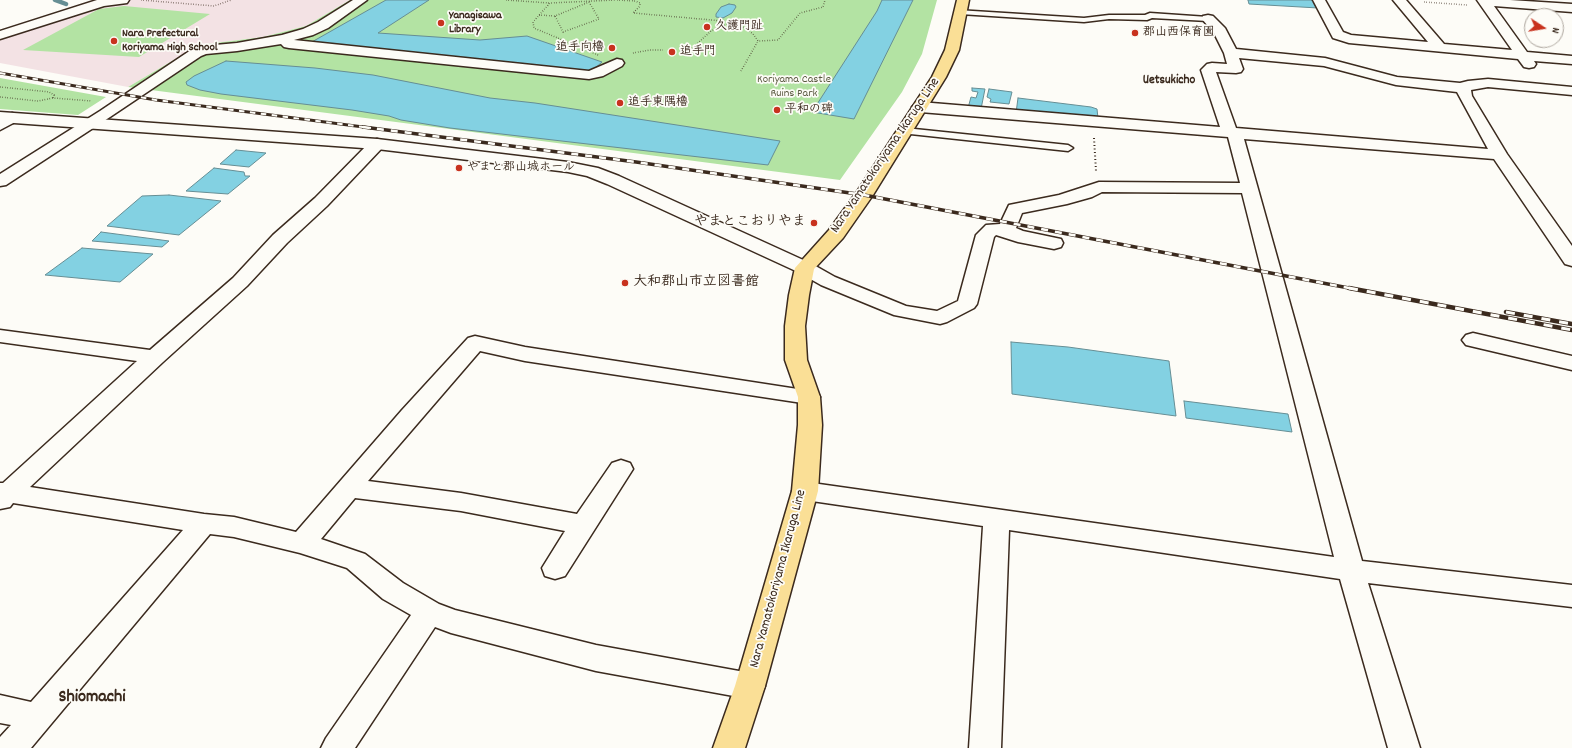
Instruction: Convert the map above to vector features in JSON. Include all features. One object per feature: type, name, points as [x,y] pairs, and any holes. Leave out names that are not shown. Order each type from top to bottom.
[{"type":"main road","name":"Nara Yamatokoriyama Ikaruga Line","points":[[729,748],[750,686],[805,491],[810,425],[809,397],[796,360],[795,326],[799,295],[805,268],[836,234],[853,210],[939,77],[949,58],[962,6]]},
{"type":"street","points":[[0,35],[103,2],[123,0]]},
{"type":"street","points":[[0,181],[204,50],[237,47],[284,39],[308,32],[323,25],[361,0]]},
{"type":"street","points":[[1319,0],[1338,35],[1349,39],[1572,60]]},
{"type":"street","points":[[1400,0],[1439,47]]},
{"type":"street","points":[[1485,3],[1572,8]]},
{"type":"street","points":[[1485,3],[1524,56],[1545,88]]},
{"type":"street","points":[[1208,19],[1220,31],[1231,53],[1236,69],[1212,67],[1208,70],[1232,133],[1249,188],[1351,570],[1404,748]]},
{"type":"street","points":[[284,39],[289,44],[589,75],[598,73],[618,63]]},
{"type":"street","points":[[1231,53],[1325,62],[1396,81],[1463,88],[1468,85],[1488,83],[1572,91]]},
{"type":"street","points":[[1463,88],[1465,96],[1499,155],[1572,260]]},
{"type":"street","points":[[920,107],[1499,155]]},
{"type":"street","points":[[4,120],[90,123],[377,144],[568,167],[592,172],[613,180],[805,268],[828,281],[901,311],[940,318],[967,304],[985,235],[992,229],[1004,230],[1018,236],[1054,243]]},
{"type":"street","points":[[3,495],[154,357],[240,282],[280,240],[321,202],[377,144]]},
{"type":"street","points":[[1004,230],[1008,226],[1014,209],[1061,200],[1086,193],[1099,187],[1249,188]]},
{"type":"street","points":[[0,336],[154,357]]},
{"type":"street","points":[[1473,340],[1572,363]]},
{"type":"street","points":[[302,543],[410,416],[475,343],[525,354],[809,397]]},
{"type":"street","points":[[555,568],[621,469]]},
{"type":"street","points":[[348,488],[461,502],[583,525]]},
{"type":"street","points":[[805,491],[996,520],[1351,570],[1572,596]]},
{"type":"street","points":[[3,495],[234,527],[302,543],[356,561],[393,591],[429,612],[451,621],[596,658],[750,686]]},
{"type":"street","points":[[985,748],[996,520]]},
{"type":"street","points":[[11,748],[204,524]]},
{"type":"street","points":[[337,748],[429,612]]},
{"type":"street","points":[[0,709],[37,717]]},
{"type":"lane","points":[[962,6],[1084,20],[1109,17],[1147,18],[1150,15],[1208,19]]},
{"type":"lane","points":[[905,131],[1068,148]]},
{"type":"path","points":[[136,0],[214,6],[231,0]]},
{"type":"path","points":[[506,0],[550,4],[616,0],[636,1],[640,3],[640,6],[633,14],[723,21],[745,28],[753,34],[758,41]]},
{"type":"path","points":[[758,41],[778,40],[800,13],[811,9],[823,8],[825,0]]},
{"type":"path","points":[[1400,0],[1485,3]]},
{"type":"path","points":[[540,15],[555,16],[589,2]]},
{"type":"path","points":[[555,16],[563,32],[599,19],[589,2]]},
{"type":"path","points":[[550,4],[533,22],[534,28],[618,63],[635,52],[663,50]]},
{"type":"path","points":[[681,53],[688,52],[711,31],[730,23]]},
{"type":"path","points":[[741,72],[758,41]]},
{"type":"path","points":[[0,87],[49,92],[54,95],[53,98]]},
{"type":"path","points":[[0,97],[38,101],[53,98],[97,101]]},
{"type":"path","points":[[1093,122],[1095,165],[1099,187]]},
{"type":"shaded area","name":"Nara Prefectural Koriyama High School","points":[[109,0],[350,0],[306,26],[263,37],[199,45],[128,87],[0,63],[0,38]]},
{"type":"green space","name":"Koriyama Castle Ruins Park","points":[[350,0],[937,0],[922,54],[902,92],[840,180],[128,87],[199,45],[263,37],[306,26]]},
{"type":"green space","points":[[124,6],[210,14],[139,57],[23,50],[99,9]]},
{"type":"green space","points":[[0,78],[106,97],[78,115],[0,109]]},
{"type":"water","points":[[386,0],[429,0],[378,33],[480,40],[527,36],[602,62],[593,70],[581,72],[310,43]]},
{"type":"water","points":[[882,0],[913,0],[854,119],[812,112],[877,11]]},
{"type":"water","points":[[1248,0],[1314,0],[1318,8],[1249,4]]},
{"type":"water","points":[[729,4],[735,5],[736,7],[732,13],[723,18],[716,17],[716,14],[721,7]]},
{"type":"water","points":[[226,61],[315,68],[373,75],[490,98],[535,103],[780,141],[768,165],[450,128],[352,110],[221,94],[200,90],[187,85],[186,82],[194,76]]},
{"type":"water","points":[[972,88],[985,89],[981,109],[968,108],[971,97],[976,98],[978,92],[972,91]]},
{"type":"water","points":[[989,89],[1012,92],[1009,104],[990,102],[991,99],[987,97]]},
{"type":"water","points":[[1018,98],[1091,107],[1097,109],[1098,118],[1016,113]]},
{"type":"water","points":[[236,150],[266,153],[249,167],[220,164]]},
{"type":"water","points":[[214,168],[244,172],[245,176],[250,176],[228,194],[186,191]]},
{"type":"water","points":[[169,195],[221,201],[179,235],[107,226],[142,196]]},
{"type":"water","points":[[101,232],[169,241],[162,247],[92,241]]},
{"type":"water","points":[[82,248],[153,254],[120,282],[45,275]]},
{"type":"water","points":[[1011,342],[1068,347],[1169,361],[1176,416],[1012,394]]},
{"type":"water","points":[[1184,401],[1288,414],[1292,432],[1186,418]]},
{"type":"waterway","points":[[55,0],[66,4]]},
{"type":"railway","points":[[0,73],[156,100],[371,128]]},
{"type":"railway","points":[[363,127],[636,162],[864,195],[1354,289]]},
{"type":"railway","points":[[1349,288],[1572,330]]},
{"type":"railway","points":[[1506,312],[1572,324]]},
{"type":"place","name":"Yanagisawa Library","points":[[441,23]]},
{"type":"place","name":"久護門趾","points":[[707,27]]},
{"type":"place","name":"郡山西保育園","points":[[1135,33]]},
{"type":"place","name":"Nara Prefectural Koriyama High School","points":[[114,41]]},
{"type":"place","name":"追手向櫓","points":[[612,48]]},
{"type":"place","name":"追手門","points":[[672,52]]},
{"type":"place","name":"追手東隅櫓","points":[[620,103]]},
{"type":"place","name":"平和の碑","points":[[777,110]]},
{"type":"place","name":"やまと郡山城ホール","points":[[459,168]]},
{"type":"place","name":"やまとこおりやま","points":[[814,223]]},
{"type":"place","name":"大和郡山市立図書館","points":[[625,283]]},
{"type":"district","name":"Uetsukicho","points":[[1169,81]]},
{"type":"district","name":"Shiomachi","points":[[92,699]]}]
